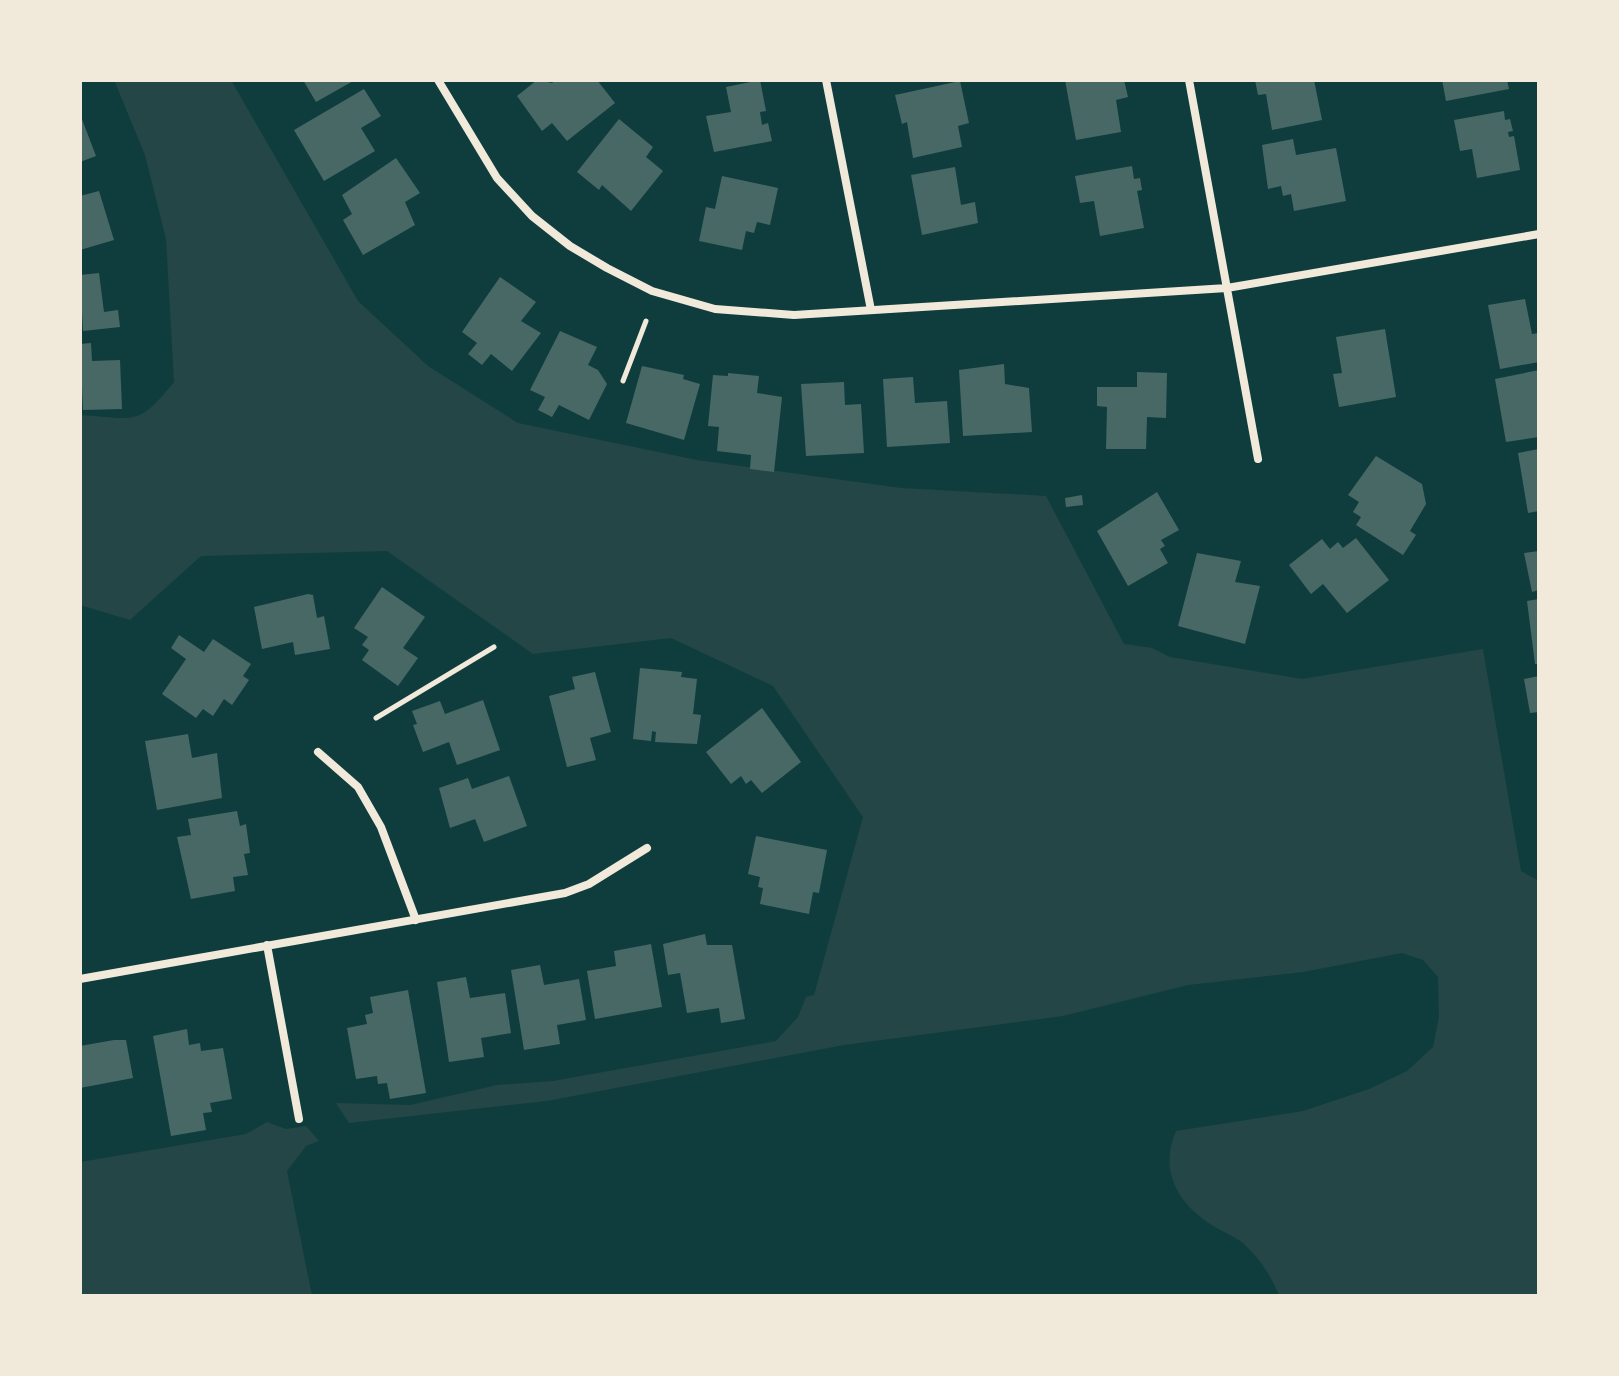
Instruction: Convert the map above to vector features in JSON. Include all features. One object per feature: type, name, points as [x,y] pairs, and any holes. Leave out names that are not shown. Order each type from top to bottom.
[{"type":"street","points":[[438,80],[497,178],[532,216],[570,246],[652,291],[715,309],[794,315],[1227,288],[1539,234]]},
{"type":"street","points":[[826,80],[836,117],[871,310]]},
{"type":"street","points":[[1189,80],[1258,459]]},
{"type":"street","points":[[318,752],[358,787],[373,814],[416,920]]},
{"type":"street","points":[[80,979],[565,893],[589,884],[647,848]]},
{"type":"street","points":[[267,945],[299,1119]]},
{"type":"path","points":[[623,381],[646,321]]},
{"type":"path","points":[[376,718],[494,647]]},
{"type":"shaded area","points":[[114,80],[231,80],[358,301],[428,366],[518,423],[697,460],[901,488],[1046,496],[1124,644],[1152,648],[1170,657],[1302,679],[1483,649],[1521,871],[1539,881],[1539,1296],[1279,1296],[1265,1268],[1250,1250],[1189,1207],[1174,1184],[1170,1159],[1176,1131],[1303,1111],[1369,1089],[1407,1071],[1433,1047],[1439,1017],[1438,977],[1423,960],[1402,953],[1303,972],[1188,985],[1063,1016],[844,1045],[547,1101],[349,1123],[336,1103],[410,1105],[497,1085],[553,1081],[776,1041],[798,1017],[806,997],[814,995],[863,817],[773,686],[671,638],[533,654],[387,551],[201,556],[130,620],[80,605],[80,415],[134,417],[151,407],[174,382],[166,239],[145,155]]},
{"type":"shaded area","points":[[267,1122],[286,1129],[306,1126],[319,1141],[306,1146],[287,1171],[312,1296],[80,1296],[80,1162],[246,1134]]},
{"type":"building","points":[[303,80],[355,80],[316,102]]},
{"type":"building","points":[[537,80],[552,83],[556,80],[597,80],[615,103],[567,141],[552,123],[542,131],[517,96]]},
{"type":"building","points":[[760,80],[766,111],[760,112],[762,125],[768,123],[772,141],[714,152],[706,116],[731,112],[726,87]]},
{"type":"building","points":[[1065,80],[1124,80],[1128,97],[1116,100],[1121,132],[1076,140]]},
{"type":"building","points":[[1255,80],[1314,80],[1322,120],[1272,130],[1266,94],[1258,95]]},
{"type":"building","points":[[1442,80],[1507,80],[1509,89],[1446,101]]},
{"type":"building","points":[[960,81],[969,123],[958,126],[962,147],[913,158],[907,122],[902,124],[895,95]]},
{"type":"building","points":[[364,89],[381,116],[361,128],[375,151],[324,181],[294,130]]},
{"type":"building","points":[[1504,111],[1505,120],[1510,119],[1513,131],[1508,132],[1509,137],[1514,136],[1520,170],[1477,178],[1472,149],[1460,151],[1454,120]]},
{"type":"building","points":[[80,114],[96,156],[80,162]]},
{"type":"building","points":[[619,119],[653,147],[646,157],[663,171],[631,211],[602,185],[599,190],[577,172]]},
{"type":"building","points":[[1293,139],[1296,155],[1336,148],[1346,201],[1294,211],[1291,194],[1283,196],[1281,186],[1268,189],[1262,145]]},
{"type":"building","points":[[396,158],[420,193],[405,202],[415,225],[363,255],[343,220],[352,214],[342,195]]},
{"type":"building","points":[[1132,166],[1134,179],[1140,178],[1142,190],[1137,191],[1144,228],[1100,236],[1094,201],[1080,203],[1075,176]]},
{"type":"building","points":[[955,167],[961,205],[975,202],[978,223],[922,235],[911,175]]},
{"type":"building","points":[[722,176],[778,188],[770,225],[757,222],[754,233],[746,231],[742,250],[699,241],[706,207],[715,209]]},
{"type":"building","points":[[99,191],[114,240],[80,250],[80,196]]},
{"type":"building","points":[[99,273],[104,312],[118,310],[120,327],[83,331],[80,275]]},
{"type":"building","points":[[500,277],[536,302],[521,321],[541,333],[512,371],[491,354],[482,365],[468,354],[477,343],[462,332]]},
{"type":"building","points":[[1525,299],[1532,334],[1539,333],[1539,362],[1500,369],[1488,305]]},
{"type":"building","points":[[1385,329],[1396,397],[1339,407],[1333,374],[1342,373],[1336,337]]},
{"type":"building","points":[[560,331],[597,347],[588,365],[598,370],[607,384],[589,420],[559,405],[552,417],[538,410],[545,397],[530,390]]},
{"type":"building","points":[[91,343],[92,361],[120,360],[122,409],[83,410],[80,344]]},
{"type":"building","points":[[1004,364],[1005,384],[1029,388],[1032,432],[963,436],[959,370]]},
{"type":"building","points":[[642,366],[684,375],[683,379],[700,384],[684,440],[626,423]]},
{"type":"building","points":[[1539,370],[1539,437],[1506,442],[1495,379]]},
{"type":"building","points":[[1137,372],[1167,373],[1166,418],[1147,417],[1146,449],[1106,449],[1107,407],[1097,406],[1097,387],[1137,387]]},
{"type":"building","points":[[728,373],[759,376],[757,393],[782,397],[774,472],[750,469],[751,455],[717,451],[719,427],[708,426],[713,375],[728,376]]},
{"type":"building","points":[[913,377],[915,403],[947,401],[950,443],[887,447],[883,379]]},
{"type":"building","points":[[844,382],[845,405],[861,404],[864,453],[806,456],[801,384]]},
{"type":"building","points":[[1539,449],[1539,511],[1528,513],[1518,453]]},
{"type":"building","points":[[1376,456],[1422,484],[1426,504],[1410,531],[1416,535],[1403,555],[1356,525],[1361,517],[1353,512],[1359,502],[1348,495]]},
{"type":"building","points":[[1157,492],[1179,530],[1161,540],[1165,546],[1160,549],[1168,563],[1128,586],[1097,531]]},
{"type":"building","points":[[1082,495],[1083,505],[1066,507],[1065,498]]},
{"type":"building","points":[[1356,538],[1389,580],[1347,613],[1323,584],[1311,594],[1289,565],[1322,539],[1330,549],[1338,542],[1343,548]]},
{"type":"building","points":[[1539,551],[1539,590],[1532,592],[1524,553]]},
{"type":"building","points":[[1197,553],[1241,561],[1235,582],[1260,586],[1245,644],[1178,626]]},
{"type":"building","points":[[382,587],[425,617],[403,648],[418,658],[398,686],[362,660],[369,650],[362,645],[368,637],[354,628]]},
{"type":"building","points":[[313,595],[317,618],[324,616],[330,649],[295,655],[293,642],[262,649],[254,607]]},
{"type":"building","points":[[1539,599],[1539,664],[1535,664],[1527,601]]},
{"type":"building","points":[[179,635],[204,652],[213,639],[251,664],[243,676],[249,680],[232,705],[224,699],[213,716],[203,709],[196,718],[162,694],[186,659],[171,648]]},
{"type":"building","points":[[640,668],[682,672],[681,677],[697,679],[693,714],[701,715],[697,744],[655,742],[656,732],[652,731],[651,741],[633,739]]},
{"type":"building","points":[[595,672],[611,732],[590,738],[596,760],[567,767],[549,696],[575,689],[572,677]]},
{"type":"building","points":[[1539,676],[1539,712],[1530,713],[1524,679]]},
{"type":"building","points":[[483,700],[500,750],[457,765],[449,742],[423,752],[413,725],[417,724],[412,711],[440,701],[445,714]]},
{"type":"building","points":[[762,708],[801,762],[762,793],[751,780],[746,784],[741,776],[731,784],[706,752]]},
{"type":"building","points":[[188,734],[192,758],[217,753],[222,798],[157,810],[145,741]]},
{"type":"building","points":[[509,776],[527,826],[484,842],[475,819],[450,828],[439,788],[468,778],[472,789]]},
{"type":"building","points":[[237,811],[240,826],[246,824],[250,853],[244,854],[248,875],[233,877],[235,891],[191,899],[177,837],[191,835],[188,819]]},
{"type":"building","points":[[756,836],[827,850],[819,893],[813,892],[809,914],[760,904],[763,888],[758,887],[760,877],[748,874]]},
{"type":"building","points":[[705,934],[707,945],[732,945],[745,1019],[721,1023],[719,1008],[687,1013],[680,973],[668,975],[663,944]]},
{"type":"building","points":[[651,944],[662,1007],[595,1019],[587,971],[616,966],[614,951]]},
{"type":"building","points":[[540,965],[544,985],[579,979],[586,1020],[557,1025],[560,1044],[524,1050],[511,970]]},
{"type":"building","points":[[466,977],[470,998],[505,993],[511,1033],[481,1038],[484,1057],[449,1062],[437,982]]},
{"type":"building","points":[[408,990],[426,1093],[390,1099],[387,1083],[378,1084],[377,1076],[356,1079],[347,1028],[367,1024],[365,1015],[373,1013],[370,997]]},
{"type":"building","points":[[187,1029],[189,1045],[200,1043],[201,1051],[223,1048],[232,1099],[210,1103],[212,1112],[203,1113],[206,1130],[171,1136],[153,1036]]},
{"type":"building","points":[[126,1040],[133,1078],[80,1088],[80,1046]]}]
